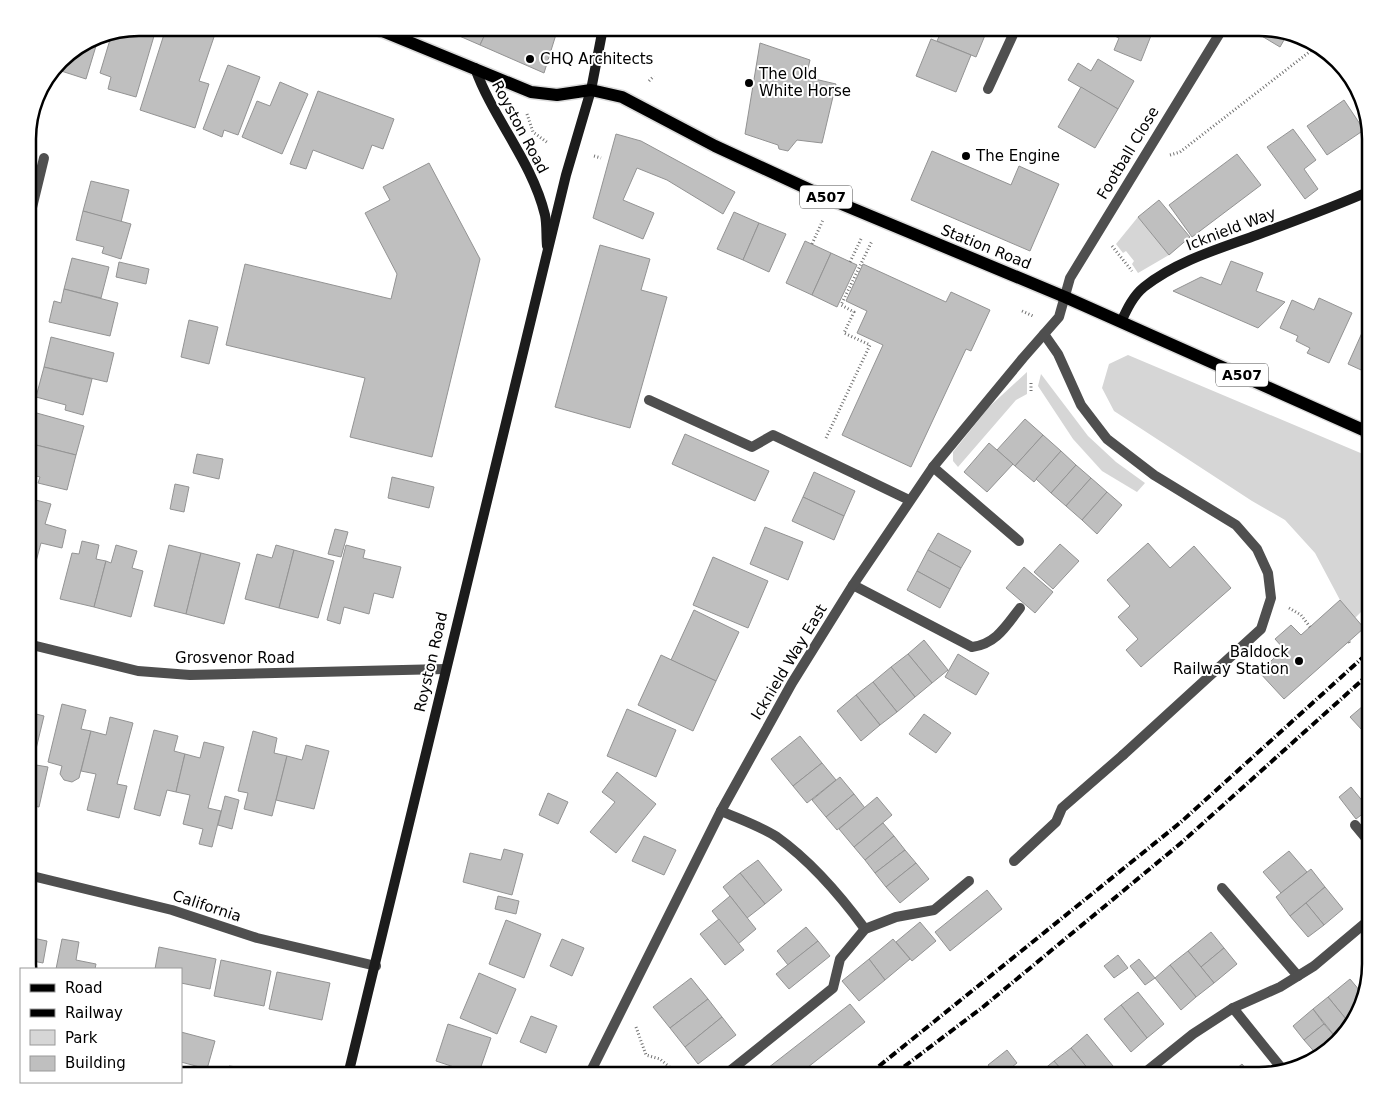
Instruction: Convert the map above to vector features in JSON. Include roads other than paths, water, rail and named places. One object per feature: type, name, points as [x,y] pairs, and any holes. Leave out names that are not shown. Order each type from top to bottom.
[{"type":"main road","name":"A507","points":[[395,36],[531,92],[557,95],[591,90]]},
{"type":"main road","name":"Royston Road","points":[[350,1067],[376,966],[445,670],[548,257],[566,175],[591,90],[601,36]]},
{"type":"main road","name":"Royston Road","points":[[475,68],[484,95],[518,148],[529,173],[545,215],[548,257]]},
{"type":"main road","name":"Station Road","points":[[591,90],[622,97],[715,146],[832,200],[1065,297],[1362,428]]},
{"type":"main road","name":"Icknield Way","points":[[1121,322],[1133,298],[1144,287],[1194,257],[1362,194]]},
{"type":"street","points":[[988,89],[1012,36]]},
{"type":"street","name":"Football Close","points":[[1065,297],[1070,278],[1218,36]]},
{"type":"street","points":[[36,191],[44,158]]},
{"type":"street","name":"Icknield Way East","points":[[594,1067],[721,811],[792,683],[909,500],[933,467],[1059,317],[1065,297]]},
{"type":"street","points":[[1014,861],[1056,822],[1062,808],[1124,756],[1261,629],[1271,598],[1268,573],[1257,549],[1236,525],[1154,475],[1107,439],[1081,405],[1058,354],[1044,334]]},
{"type":"street","points":[[649,400],[752,447],[773,435],[909,500]]},
{"type":"street","points":[[933,467],[1019,541]]},
{"type":"street","points":[[853,585],[972,647],[984,646],[996,639],[1020,608]]},
{"type":"street","name":"Grosvenor Road","points":[[36,646],[138,671],[190,675],[445,670]]},
{"type":"street","points":[[721,811],[776,837],[811,866],[845,901],[865,929]]},
{"type":"street","points":[[1355,825],[1362,833]]},
{"type":"street","name":"California","points":[[36,877],[172,910],[257,938],[376,966]]},
{"type":"street","points":[[736,1067],[833,988],[840,959],[865,929],[896,917],[934,910],[969,881]]},
{"type":"street","points":[[1222,888],[1298,976]]},
{"type":"street","points":[[1153,1067],[1193,1034],[1233,1008],[1280,987],[1314,966],[1362,926]]},
{"type":"street","points":[[1233,1008],[1279,1064]]},
{"type":"railway","points":[[878,1067],[1181,822],[1362,658]]},
{"type":"railway","points":[[904,1067],[983,1007],[1181,843],[1362,680]]},
{"type":"place","name":"CHQ Architects","points":[[530,59]]},
{"type":"place","name":"The Old White Horse","points":[[749,83]]},
{"type":"place","name":"The Engine","points":[[966,156]]},
{"type":"place","name":"Baldock Railway Station","points":[[1299,661]]}]
